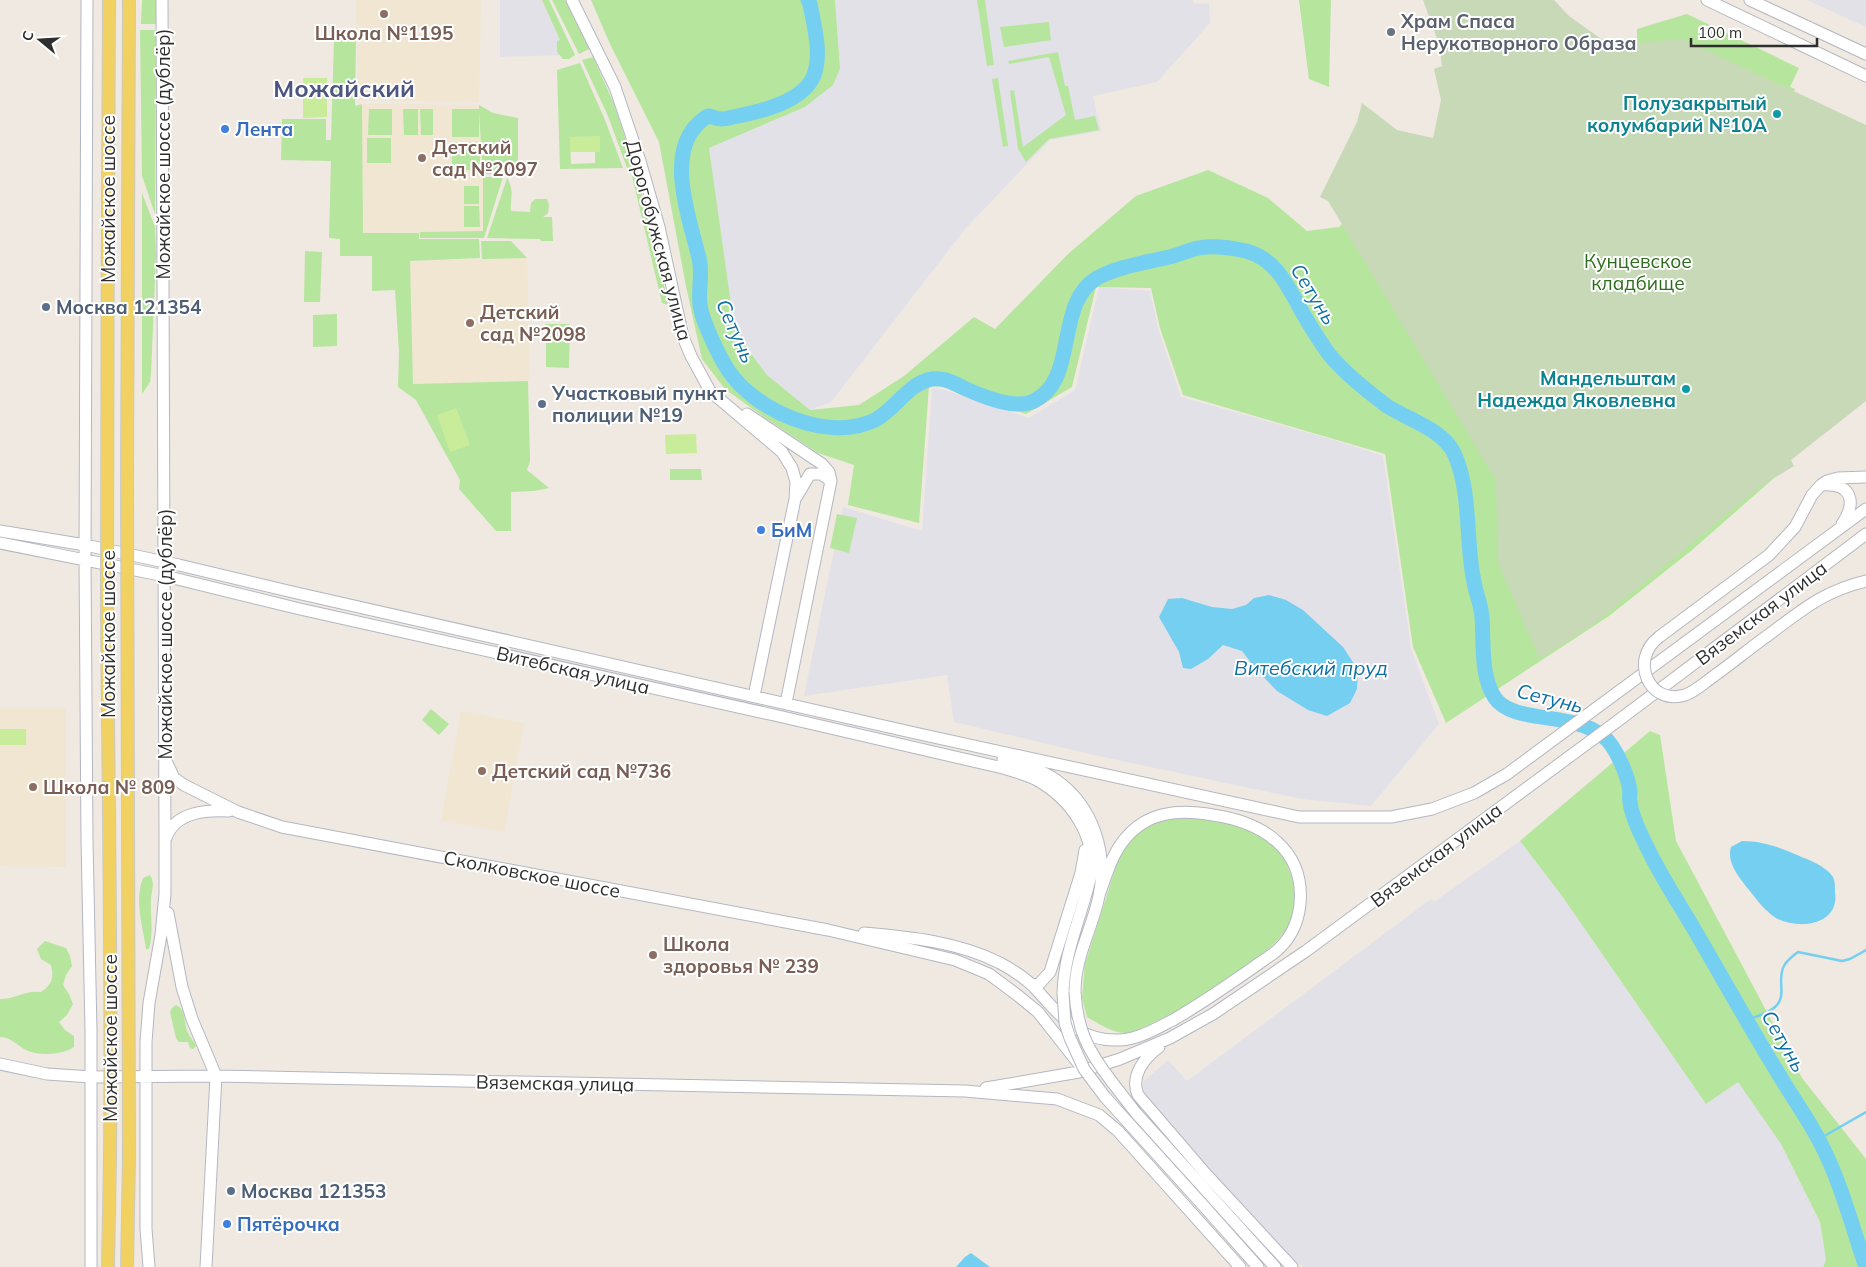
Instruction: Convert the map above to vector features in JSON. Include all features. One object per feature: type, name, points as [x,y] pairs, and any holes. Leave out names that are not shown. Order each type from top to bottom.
[{"type":"main road","points":[[87,0],[85,559],[91,1077],[91,1267]]},
{"type":"main road","name":"Можайское шоссе","points":[[108,1267],[111,993],[108,839],[107,479],[109,0]]},
{"type":"main road","name":"Можайское шоссе","points":[[127,1267],[129,1157],[127,723],[130,0]]},
{"type":"main road","name":"Можайское шоссе (дублёр)","points":[[149,1267],[146,1228],[146,1077],[149,1003],[161,935],[165,894],[162,0]]},
{"type":"main road","name":"Дорогобужская улица","points":[[572,0],[614,87],[640,161],[659,227],[683,337],[691,356],[712,386],[727,400],[822,464],[829,472],[831,481]]},
{"type":"main road","points":[[1707,0],[1866,76]]},
{"type":"main road","points":[[1750,0],[1866,54]]},
{"type":"main road","name":"Дорогобужская улица","points":[[700,370],[710,391],[782,452],[792,468],[796,482],[795,499],[754,696]]},
{"type":"main road","name":"Дорогобужская улица","points":[[795,499],[810,474],[821,474],[831,481]]},
{"type":"main road","points":[[1866,477],[1838,478],[1820,485],[1812,495],[1795,527],[1769,555],[1650,644],[1645,654],[1644,666],[1646,676],[1656,690],[1666,695],[1677,696],[1693,691],[1815,601],[1832,592],[1866,581]]},
{"type":"main road","points":[[786,703],[831,481]]},
{"type":"main road","points":[[1820,485],[1839,487],[1850,498],[1849,514],[1839,528]]},
{"type":"main road","name":"Вяземская улица","points":[[915,733],[1299,817],[1391,817],[1424,810],[1474,793],[1507,774],[1866,509]]},
{"type":"main road","name":"Витебская улица","points":[[0,531],[85,545],[165,562],[915,733]]},
{"type":"main road","name":"Вяземская улица","points":[[964,1091],[1079,1072],[1120,1059],[1170,1038],[1212,1014],[1306,951],[1620,720],[1866,534]]},
{"type":"main road","points":[[1851,545],[1866,541]]},
{"type":"main road","name":"Витебская улица","points":[[0,543],[165,576],[300,609],[774,715],[1033,778],[1051,789],[1066,803],[1079,820],[1086,836],[1091,863],[1090,878],[1066,962],[1069,993]]},
{"type":"main road","points":[[915,733],[1039,771],[1062,785],[1082,806],[1095,827],[1101,868],[1099,896]]},
{"type":"main road","name":"Сколковское шоссе","points":[[165,757],[174,778],[190,789],[238,812],[282,827],[828,930]]},
{"type":"main road","name":"Сколковское шоссе","points":[[165,841],[172,826],[186,816],[213,810],[238,812]]},
{"type":"main road","points":[[828,930],[893,936],[964,949],[1002,964],[1032,986],[1061,1018],[1085,1034],[1102,1039],[1120,1040],[1138,1037],[1203,1003],[1282,946],[1296,923],[1301,897],[1300,884],[1291,859],[1274,838],[1252,824],[1222,816],[1191,811],[1161,814],[1133,830],[1119,846],[1099,896],[1069,993],[1068,1030],[1084,1069]]},
{"type":"main road","points":[[1032,986],[1040,984],[1050,972],[1081,873],[1086,836]]},
{"type":"main road","points":[[165,894],[173,948],[182,987],[192,1019],[216,1076],[206,1267]]},
{"type":"main road","points":[[828,930],[955,960],[972,966],[1000,981],[1038,1012],[1105,1097],[1275,1267]]},
{"type":"main road","points":[[1069,993],[1081,1032],[1097,1063],[1258,1267]]},
{"type":"main road","points":[[1170,1038],[1151,1053],[1141,1064],[1135,1085],[1138,1095],[1205,1173],[1292,1267]]},
{"type":"main road","name":"Вяземская улица","points":[[0,1064],[47,1074],[91,1077],[216,1076],[964,1091],[1057,1099],[1099,1115],[1118,1132],[1240,1267]]},
{"type":"main road","points":[[144,1267],[146,1228]]},
{"type":"shaded area","points":[[356,0],[481,0],[479,102],[358,100]]},
{"type":"shaded area","points":[[500,0],[542,0],[567,55],[500,57]]},
{"type":"shaded area","points":[[835,0],[1193,0],[1194,4],[1209,3],[1210,23],[1157,82],[1093,96],[1101,131],[1050,140],[965,229],[831,402],[810,410],[767,375],[735,332],[709,148],[805,107],[840,69]]},
{"type":"shaded area","points":[[1807,0],[1866,0],[1866,27]]},
{"type":"shaded area","name":"Детский сад №2097","points":[[362,104],[479,105],[483,174],[483,232],[363,233]]},
{"type":"shaded area","name":"Детский сад №2098","points":[[527,258],[530,381],[413,384],[410,261]]},
{"type":"shaded area","points":[[1099,287],[1150,291],[1158,328],[1181,397],[1334,440],[1383,456],[1411,648],[1439,724],[1371,806],[1302,799],[1094,755],[954,722],[947,675],[804,696],[843,507],[922,531],[932,388],[945,390],[1029,418],[1075,390]]},
{"type":"shaded area","name":"Школа № 809","points":[[0,708],[66,708],[66,867],[0,866]]},
{"type":"shaded area","name":"Детский сад №736","points":[[461,711],[524,723],[504,832],[441,820]]},
{"type":"shaded area","points":[[1520,841],[1562,896],[1706,1104],[1738,1081],[1781,1144],[1820,1222],[1826,1260],[1823,1267],[1304,1267],[1284,1254],[1142,1092],[1144,1081],[1168,1060],[1187,1081],[1431,899],[1434,902]]},
{"type":"green space","points":[[142,0],[156,0],[156,24],[141,24]]},
{"type":"green space","points":[[542,0],[549,0],[575,55],[569,59],[563,59],[557,52],[557,41],[560,40]]},
{"type":"green space","points":[[552,0],[565,0],[589,49],[579,54]]},
{"type":"green space","points":[[591,0],[835,0],[840,69],[833,85],[805,107],[709,148],[735,332],[767,375],[810,410],[859,405],[904,376],[974,317],[995,329],[1068,254],[1136,196],[1208,170],[1268,198],[1307,231],[1339,227],[1344,222],[1394,131],[1434,141],[1449,71],[1427,0],[1616,52],[1637,47],[1637,29],[1687,14],[1799,68],[1790,87],[1795,89],[1785,111],[1784,445],[1790,464],[1692,550],[1609,616],[1446,723],[1413,647],[1385,454],[1183,395],[1160,328],[1151,288],[1096,287],[1072,387],[1026,414],[952,387],[929,386],[919,523],[848,505],[854,465],[818,453],[768,420],[725,389],[702,359],[686,286],[659,142],[610,44]]},
{"type":"green space","points":[[977,0],[985,0],[994,65],[987,66]]},
{"type":"green space","points":[[1299,0],[1331,0],[1329,87],[1309,79]]},
{"type":"green space","name":"Кунцевское кладбище","points":[[1423,0],[1554,0],[1569,16],[1604,41],[1627,44],[1682,39],[1866,125],[1866,401],[1791,460],[1794,466],[1761,486],[1594,624],[1540,659],[1498,563],[1496,480],[1328,201],[1320,197],[1357,122],[1362,103],[1397,130],[1433,138],[1441,100],[1434,69],[1442,66],[1439,44]]},
{"type":"green space","points":[[1049,22],[1051,40],[1004,47],[1000,27]]},
{"type":"green space","points":[[140,30],[156,30],[155,214],[142,176]]},
{"type":"green space","points":[[334,40],[356,41],[355,106],[362,104],[363,233],[419,233],[419,239],[479,239],[480,258],[410,261],[413,384],[528,381],[530,461],[527,470],[549,488],[511,492],[511,531],[496,531],[459,489],[460,480],[416,400],[398,387],[399,352],[395,290],[372,291],[372,256],[340,256],[340,239],[329,238],[331,161],[281,160],[282,119],[326,119],[326,140],[331,140]]},
{"type":"green space","points":[[1058,52],[1075,120],[1095,116],[1099,130],[1049,139],[1026,162],[1018,149],[1010,91],[1014,90],[1023,147],[1066,115],[1049,57],[1009,64],[1008,61]]},
{"type":"green space","points":[[593,57],[614,104],[633,162],[632,166],[627,168],[608,116],[582,60]]},
{"type":"green space","points":[[580,63],[605,120],[623,168],[560,169],[557,70]],"holes":[[[570,137],[600,151],[595,152],[595,163],[571,164]]]},
{"type":"green space","points":[[303,78],[327,78],[327,117],[303,118]]},
{"type":"green space","points":[[998,78],[1008,146],[1003,147],[992,79]]},
{"type":"green space","points":[[479,105],[493,113],[518,118],[518,174],[483,174],[479,112],[479,137],[452,137],[452,109],[479,109]]},
{"type":"green space","points":[[369,109],[392,109],[392,135],[368,135]]},
{"type":"green space","points":[[403,109],[418,109],[418,135],[404,135]]},
{"type":"green space","points":[[420,109],[433,109],[433,135],[421,135]]},
{"type":"green space","points":[[600,136],[600,152],[570,152],[570,137]]},
{"type":"green space","points":[[367,138],[391,138],[391,163],[367,163]]},
{"type":"green space","points":[[452,142],[480,142],[480,170],[452,170]]},
{"type":"green space","points":[[633,175],[638,178],[658,256],[668,305],[662,303]]},
{"type":"green space","points":[[483,177],[503,177],[484,238],[420,238],[420,232],[483,231]]},
{"type":"green space","points":[[507,178],[512,190],[511,211],[530,212],[531,203],[535,199],[547,199],[549,205],[548,213],[543,217],[552,217],[553,241],[487,238]]},
{"type":"green space","points":[[464,186],[479,186],[479,204],[464,204]]},
{"type":"green space","points":[[142,193],[155,227],[156,255],[151,374],[150,382],[142,394]]},
{"type":"green space","points":[[464,206],[479,206],[480,227],[464,227]]},
{"type":"green space","points":[[481,241],[511,241],[527,258],[482,259]]},
{"type":"green space","points":[[305,251],[322,252],[320,302],[304,302]]},
{"type":"green space","points":[[337,314],[337,346],[313,347],[313,315]]},
{"type":"green space","points":[[546,324],[570,324],[569,368],[546,367]]},
{"type":"green space","points":[[456,408],[470,445],[450,452],[437,415]]},
{"type":"green space","points":[[696,434],[697,453],[666,454],[665,435]]},
{"type":"green space","points":[[670,469],[701,469],[702,480],[670,480]]},
{"type":"green space","points":[[837,514],[857,518],[849,553],[830,548]]},
{"type":"green space","points":[[431,709],[449,724],[439,735],[422,720]]},
{"type":"green space","points":[[0,729],[26,729],[26,745],[0,745]]},
{"type":"green space","points":[[1650,731],[1660,735],[1676,841],[1802,1078],[1866,1159],[1866,1267],[1823,1267],[1826,1260],[1820,1222],[1781,1144],[1738,1082],[1706,1104],[1562,896],[1520,841]]},
{"type":"green space","points":[[1171,816],[1210,819],[1246,828],[1262,836],[1275,848],[1286,863],[1294,887],[1294,913],[1283,934],[1273,945],[1235,975],[1172,1013],[1131,1032],[1120,1033],[1087,1017],[1082,998],[1085,964],[1119,857],[1141,831],[1155,822]]},
{"type":"green space","points":[[150,875],[153,883],[151,936],[149,949],[146,949],[139,896],[143,878]]},
{"type":"green space","points":[[45,941],[66,948],[72,966],[66,975],[63,985],[73,1004],[67,1015],[59,1022],[65,1030],[74,1036],[74,1047],[63,1052],[50,1054],[30,1052],[10,1039],[0,1037],[0,999],[11,998],[30,992],[41,992],[48,987],[51,981],[51,965],[41,959],[37,949]]},
{"type":"green space","points":[[176,1005],[182,1010],[187,1031],[196,1046],[193,1049],[190,1048],[188,1042],[179,1042],[176,1038],[170,1012]]},
{"type":"water","name":"Витебский пруд","points":[[1269,595],[1286,600],[1303,610],[1343,647],[1358,670],[1357,689],[1350,703],[1327,716],[1308,710],[1277,691],[1242,651],[1223,645],[1208,659],[1191,669],[1183,668],[1179,652],[1159,617],[1168,599],[1182,598],[1212,607],[1232,609],[1246,605],[1254,598]]},
{"type":"water","points":[[1742,841],[1763,843],[1777,847],[1812,861],[1830,873],[1835,884],[1835,903],[1831,912],[1816,922],[1806,924],[1785,922],[1772,915],[1749,890],[1732,864],[1730,859],[1731,847]]},
{"type":"water","points":[[971,1253],[990,1267],[956,1267]]},
{"type":"waterway","name":"Сетунь","points":[[808,0],[817,49],[816,67],[809,84],[791,99],[767,109],[724,119],[706,117],[689,135],[683,151],[681,169],[683,187],[700,264],[701,312],[720,356],[740,385],[774,410],[794,419],[836,428],[856,426],[875,420],[909,391],[923,382],[932,379],[946,380],[982,396],[1000,401],[1018,404],[1027,403],[1034,401],[1048,390],[1057,376],[1075,305],[1084,290],[1097,278],[1122,268],[1204,247],[1222,247],[1246,251],[1265,260],[1280,274],[1316,335],[1346,373],[1387,406],[1433,431],[1449,445],[1454,453],[1460,468],[1466,500],[1471,566],[1481,612],[1485,669],[1490,689],[1495,698],[1505,707],[1534,716],[1586,727],[1601,734],[1612,746],[1621,762],[1627,780],[1634,819],[1663,878],[1821,1144],[1840,1189],[1866,1267]]},
{"type":"waterway","points":[[1746,1020],[1769,1012],[1779,1002],[1781,998],[1782,971],[1790,958],[1798,952],[1842,961],[1850,959],[1866,950]]},
{"type":"waterway","points":[[1819,1139],[1866,1112]]},
{"type":"place","name":"Школа №1195","points":[[384,14]]},
{"type":"place","name":"Храм Спаса Нерукотворного Образа","points":[[1391,32]]},
{"type":"place","name":"Полузакрытый колумбарий №10А","points":[[1777,114]]},
{"type":"place","name":"Лента","points":[[225,129]]},
{"type":"place","name":"Детский сад №2097","points":[[422,158]]},
{"type":"place","name":"Москва 121354","points":[[46,307]]},
{"type":"place","name":"Детский сад №2098","points":[[470,323]]},
{"type":"place","name":"Мандельштам Надежда Яковлевна","points":[[1686,389]]},
{"type":"place","name":"Участковый пункт полиции №19","points":[[542,404]]},
{"type":"place","name":"БиМ","points":[[761,530]]},
{"type":"place","name":"Детский сад №736","points":[[482,771]]},
{"type":"place","name":"Школа № 809","points":[[33,787]]},
{"type":"place","name":"Школа здоровья № 239","points":[[653,955]]},
{"type":"place","name":"Москва 121353","points":[[231,1191]]},
{"type":"place","name":"Пятёрочка","points":[[227,1224]]},
{"type":"district","name":"Можайский","points":[[344,88]]}]
